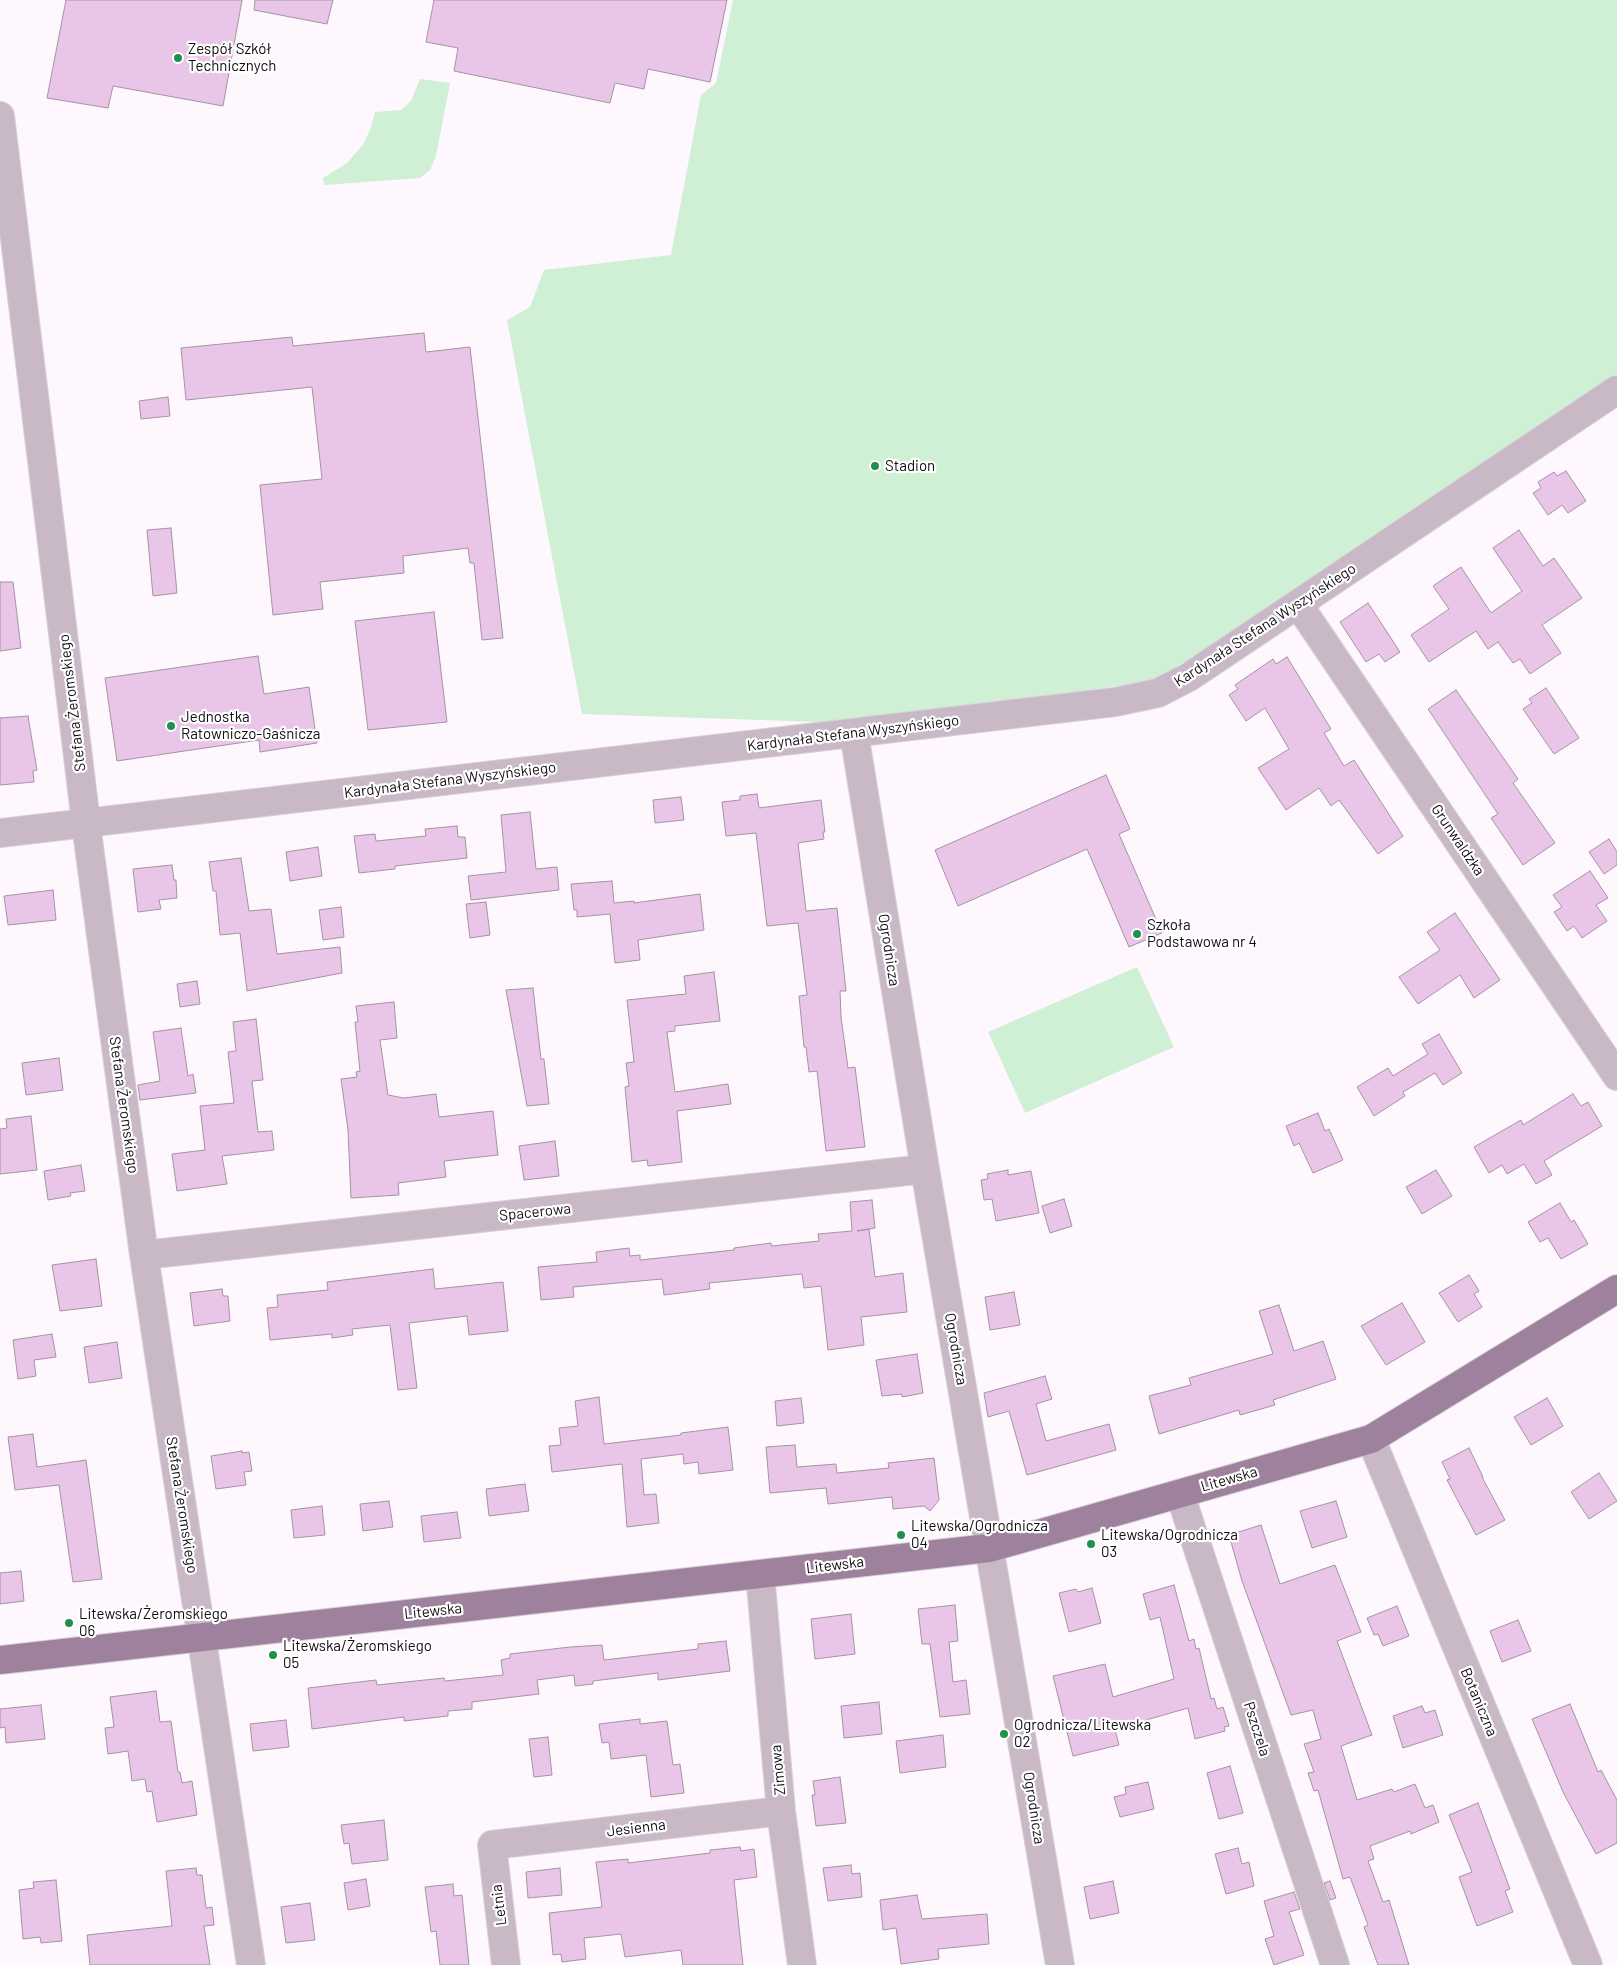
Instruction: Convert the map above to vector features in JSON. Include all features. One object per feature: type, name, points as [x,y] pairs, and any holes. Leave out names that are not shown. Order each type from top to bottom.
[{"type":"main road","name":"Litewska","points":[[0,1660],[989,1548],[1371,1439],[1617,1289]]},
{"type":"street","name":"Stefana Żeromskiego","points":[[0,116],[8,242],[144,1255],[251,1965]]},
{"type":"street","name":"Kardynała Stefana Wyszyńskiego","points":[[0,833],[1116,702],[1158,693],[1189,677],[1617,390]]},
{"type":"street","name":"Grunwaldzka","points":[[1298,604],[1617,1076]]},
{"type":"street","name":"Ogrodnicza","points":[[854,733],[925,1169],[1060,1965]]},
{"type":"street","name":"Spacerowa","points":[[144,1255],[925,1169]]},
{"type":"street","name":"Botaniczna","points":[[1371,1439],[1588,1965]]},
{"type":"street","name":"Pszczela","points":[[1180,1494],[1335,1965]]},
{"type":"street","name":"Zimowa","points":[[760,1574],[781,1811],[802,1965]]},
{"type":"street","name":"Jesienna","points":[[492,1845],[781,1811]]},
{"type":"street","name":"Letnia","points":[[492,1845],[506,1965]]},
{"type":"green space","points":[[733,0],[1617,0],[1617,376],[1294,593],[1154,681],[850,723],[582,714],[507,320],[530,307],[544,270],[671,255],[701,95],[716,83]]},
{"type":"green space","points":[[420,79],[450,83],[436,156],[430,170],[420,178],[324,185],[323,178],[347,163],[364,143],[375,112],[401,110],[411,101]]},
{"type":"green space","points":[[1137,967],[1174,1047],[1025,1113],[988,1032]]},
{"type":"building","name":"Zespół Szkół Technicznych","points":[[66,0],[242,0],[223,106],[113,86],[108,108],[47,98]]},
{"type":"building","points":[[255,0],[333,0],[327,24],[254,10]]},
{"type":"building","points":[[434,0],[727,0],[710,82],[648,69],[644,89],[615,83],[610,103],[454,71],[458,48],[426,42]]},
{"type":"building","points":[[424,333],[426,352],[470,347],[503,638],[482,640],[474,563],[470,563],[468,548],[403,556],[404,573],[320,582],[323,609],[273,615],[260,485],[322,479],[312,387],[186,400],[181,348],[292,337],[293,346]]},
{"type":"building","points":[[168,397],[170,416],[141,419],[139,401]]},
{"type":"building","points":[[1566,471],[1586,501],[1568,513],[1562,505],[1548,515],[1533,493],[1541,488],[1538,482],[1554,472],[1557,476]]},
{"type":"building","points":[[171,528],[177,593],[153,596],[147,530]]},
{"type":"building","points":[[1519,530],[1543,566],[1554,558],[1582,598],[1542,625],[1561,653],[1530,674],[1520,659],[1513,663],[1498,642],[1488,649],[1476,631],[1429,662],[1411,635],[1449,609],[1433,586],[1461,567],[1491,613],[1522,591],[1493,548]]},
{"type":"building","points":[[0,582],[13,582],[21,648],[0,651]]},
{"type":"building","points":[[1368,603],[1400,652],[1385,662],[1379,654],[1366,662],[1340,622]]},
{"type":"building","points":[[434,612],[447,722],[368,730],[355,621]]},
{"type":"building","points":[[258,656],[264,694],[309,687],[317,743],[260,752],[259,740],[117,761],[105,678]]},
{"type":"building","points":[[1287,657],[1331,729],[1324,733],[1344,766],[1354,760],[1403,836],[1378,854],[1339,800],[1331,806],[1319,788],[1286,810],[1258,768],[1289,749],[1265,708],[1246,721],[1229,695],[1238,689],[1235,685],[1273,659],[1276,664]]},
{"type":"building","points":[[1546,688],[1579,738],[1554,754],[1523,709],[1532,703],[1529,699]]},
{"type":"building","points":[[1456,690],[1518,779],[1513,783],[1555,843],[1523,865],[1491,818],[1498,814],[1428,709]]},
{"type":"building","points":[[28,716],[37,770],[33,771],[34,782],[0,785],[0,718]]},
{"type":"building","points":[[1106,775],[1130,829],[1119,834],[1162,933],[1129,947],[1087,849],[958,906],[935,850]]},
{"type":"building","points":[[757,794],[759,808],[821,800],[825,832],[823,832],[824,839],[798,843],[806,911],[837,908],[846,991],[840,991],[841,1017],[848,1068],[855,1067],[865,1147],[826,1151],[817,1071],[809,1072],[806,1047],[804,1047],[799,996],[807,995],[798,923],[767,926],[756,833],[726,836],[722,802],[740,800],[740,796]]},
{"type":"building","points":[[681,797],[684,820],[655,823],[653,800]]},
{"type":"building","points":[[530,812],[536,869],[557,867],[559,890],[471,900],[468,876],[506,872],[501,815]]},
{"type":"building","points":[[457,826],[458,837],[465,837],[467,858],[395,866],[395,869],[359,873],[354,836],[375,834],[376,841],[426,836],[425,829]]},
{"type":"building","points":[[1609,839],[1617,852],[1617,865],[1604,874],[1589,852]]},
{"type":"building","points":[[318,847],[322,876],[290,881],[286,852]]},
{"type":"building","points":[[241,858],[249,911],[271,909],[277,954],[340,947],[342,973],[247,991],[240,933],[220,935],[216,891],[213,891],[209,862]]},
{"type":"building","points":[[172,865],[174,880],[176,880],[177,898],[159,900],[161,909],[138,912],[133,869]]},
{"type":"building","points":[[1590,871],[1608,898],[1596,905],[1607,921],[1582,938],[1574,926],[1567,931],[1554,912],[1562,907],[1553,895]]},
{"type":"building","points":[[612,881],[614,903],[634,901],[634,903],[700,894],[704,930],[638,940],[640,960],[615,963],[610,914],[577,917],[577,910],[574,910],[571,884]]},
{"type":"building","points":[[53,890],[56,920],[8,925],[4,896]]},
{"type":"building","points":[[486,902],[490,935],[470,938],[466,904]]},
{"type":"building","points":[[341,907],[344,937],[323,940],[319,910]]},
{"type":"building","points":[[1455,913],[1500,980],[1474,998],[1460,975],[1418,1004],[1399,977],[1440,950],[1427,932]]},
{"type":"building","points":[[714,972],[720,1021],[675,1026],[675,1031],[667,1032],[675,1092],[728,1084],[731,1104],[677,1111],[682,1162],[648,1166],[647,1160],[632,1162],[625,1087],[629,1086],[626,1063],[634,1062],[627,1000],[686,994],[684,976]]},
{"type":"building","points":[[197,981],[200,1004],[180,1007],[177,984]]},
{"type":"building","points":[[533,988],[541,1059],[544,1059],[549,1104],[527,1106],[506,990]]},
{"type":"building","points":[[394,1002],[397,1038],[380,1040],[388,1095],[404,1098],[436,1094],[439,1117],[493,1111],[498,1155],[444,1161],[446,1177],[398,1183],[399,1195],[351,1198],[348,1130],[341,1079],[357,1077],[356,1072],[360,1071],[355,1022],[358,1022],[356,1006]]},
{"type":"building","points":[[256,1019],[263,1080],[252,1081],[258,1132],[272,1131],[274,1150],[222,1156],[227,1184],[177,1191],[172,1154],[205,1150],[200,1106],[234,1103],[228,1052],[236,1051],[233,1022]]},
{"type":"building","points":[[181,1028],[188,1076],[193,1074],[196,1093],[140,1100],[138,1085],[160,1081],[153,1032]]},
{"type":"building","points":[[1439,1034],[1462,1073],[1443,1085],[1435,1073],[1403,1092],[1405,1096],[1374,1116],[1357,1087],[1388,1068],[1393,1076],[1428,1054],[1422,1044]]},
{"type":"building","points":[[59,1058],[63,1090],[26,1095],[22,1063]]},
{"type":"building","points":[[1573,1094],[1581,1106],[1588,1102],[1602,1126],[1544,1161],[1552,1175],[1536,1184],[1524,1164],[1507,1174],[1502,1165],[1489,1173],[1474,1147],[1521,1120],[1523,1125]]},
{"type":"building","points":[[1318,1113],[1325,1131],[1329,1129],[1343,1160],[1313,1173],[1299,1143],[1294,1146],[1286,1126]]},
{"type":"building","points":[[31,1116],[37,1170],[0,1174],[0,1129],[7,1128],[6,1119]]},
{"type":"building","points":[[555,1141],[559,1176],[524,1180],[519,1146]]},
{"type":"building","points":[[81,1165],[85,1191],[70,1193],[71,1196],[48,1200],[44,1171]]},
{"type":"building","points":[[1008,1170],[1008,1175],[1031,1171],[1039,1213],[996,1221],[992,1199],[984,1200],[981,1180],[988,1179],[987,1174]]},
{"type":"building","points":[[1436,1170],[1452,1196],[1422,1214],[1406,1187]]},
{"type":"building","points":[[1064,1199],[1072,1226],[1050,1233],[1042,1206]]},
{"type":"building","points":[[872,1200],[875,1228],[869,1229],[875,1277],[903,1273],[907,1312],[861,1317],[864,1345],[828,1350],[821,1286],[804,1288],[802,1274],[709,1283],[710,1289],[664,1295],[662,1279],[573,1287],[574,1297],[541,1300],[538,1267],[597,1262],[596,1252],[629,1248],[630,1256],[640,1255],[640,1260],[734,1250],[734,1248],[771,1243],[772,1246],[819,1241],[818,1234],[852,1231],[850,1202]]},
{"type":"building","points":[[1560,1203],[1571,1222],[1574,1220],[1588,1244],[1561,1259],[1548,1238],[1540,1242],[1528,1222]]},
{"type":"building","points":[[96,1259],[102,1306],[60,1311],[52,1265]]},
{"type":"building","points":[[433,1269],[435,1289],[503,1282],[508,1331],[469,1335],[467,1316],[409,1323],[417,1388],[398,1390],[390,1325],[352,1329],[353,1335],[332,1338],[332,1334],[270,1340],[267,1308],[278,1307],[277,1295],[328,1290],[327,1282]]},
{"type":"building","points":[[1469,1275],[1479,1291],[1474,1294],[1482,1307],[1458,1322],[1439,1293]]},
{"type":"building","points":[[222,1289],[223,1296],[228,1296],[230,1321],[194,1326],[190,1293]]},
{"type":"building","points":[[1014,1292],[1020,1325],[990,1330],[985,1297]]},
{"type":"building","points":[[1402,1303],[1425,1342],[1386,1365],[1361,1326]]},
{"type":"building","points":[[1279,1305],[1294,1351],[1323,1341],[1336,1379],[1273,1400],[1275,1405],[1240,1415],[1239,1410],[1159,1434],[1149,1396],[1191,1385],[1189,1378],[1273,1354],[1259,1311]]},
{"type":"building","points":[[52,1334],[56,1357],[34,1360],[36,1376],[18,1379],[13,1340]]},
{"type":"building","points":[[117,1342],[122,1378],[89,1383],[84,1347]]},
{"type":"building","points":[[917,1354],[923,1393],[902,1397],[902,1394],[882,1396],[876,1360]]},
{"type":"building","points":[[1045,1376],[1052,1399],[1036,1404],[1046,1441],[1109,1424],[1116,1450],[1027,1475],[1009,1411],[988,1417],[984,1393]]},
{"type":"building","points":[[599,1397],[604,1444],[681,1435],[681,1433],[728,1427],[733,1470],[699,1474],[698,1462],[684,1464],[683,1454],[641,1459],[644,1495],[656,1494],[659,1523],[627,1527],[622,1464],[552,1472],[549,1446],[561,1445],[559,1428],[578,1426],[575,1401]]},
{"type":"building","points":[[801,1398],[804,1423],[777,1426],[775,1401]]},
{"type":"building","points":[[1547,1398],[1563,1426],[1531,1445],[1514,1417]]},
{"type":"building","points":[[33,1434],[37,1467],[86,1460],[102,1579],[73,1582],[59,1485],[15,1490],[8,1437]]},
{"type":"building","points":[[795,1445],[797,1467],[836,1464],[837,1473],[889,1468],[888,1463],[934,1458],[939,1500],[930,1511],[924,1506],[893,1509],[892,1497],[828,1504],[826,1488],[770,1493],[766,1447]]},
{"type":"building","points":[[1469,1448],[1505,1520],[1476,1535],[1447,1480],[1450,1479],[1442,1462]]},
{"type":"building","points":[[242,1451],[242,1453],[249,1452],[252,1471],[244,1472],[246,1485],[216,1489],[211,1456]]},
{"type":"building","points":[[1599,1473],[1617,1501],[1589,1519],[1571,1492]]},
{"type":"building","points":[[525,1484],[529,1511],[489,1516],[486,1489]]},
{"type":"building","points":[[389,1501],[393,1527],[363,1531],[360,1504]]},
{"type":"building","points":[[1336,1501],[1347,1537],[1312,1548],[1300,1511]]},
{"type":"building","points":[[322,1506],[325,1535],[294,1538],[291,1510]]},
{"type":"building","points":[[457,1512],[461,1538],[424,1542],[421,1516]]},
{"type":"building","points":[[1261,1525],[1280,1584],[1335,1565],[1361,1632],[1337,1641],[1372,1735],[1341,1746],[1357,1800],[1392,1789],[1394,1792],[1415,1784],[1425,1808],[1433,1805],[1439,1822],[1411,1834],[1410,1831],[1370,1846],[1374,1859],[1368,1861],[1383,1902],[1389,1900],[1409,1965],[1378,1965],[1364,1927],[1368,1925],[1350,1877],[1343,1879],[1318,1790],[1314,1791],[1308,1773],[1314,1772],[1304,1744],[1321,1739],[1313,1710],[1291,1715],[1242,1581],[1229,1535]]},
{"type":"building","points":[[21,1571],[24,1601],[0,1604],[0,1573]]},
{"type":"building","points":[[1174,1585],[1189,1641],[1194,1639],[1196,1649],[1199,1648],[1211,1699],[1214,1698],[1217,1709],[1223,1707],[1229,1726],[1224,1727],[1225,1731],[1195,1739],[1188,1708],[1115,1729],[1119,1745],[1073,1756],[1053,1676],[1105,1664],[1113,1697],[1174,1679],[1160,1617],[1150,1620],[1143,1594]]},
{"type":"building","points":[[1092,1588],[1101,1623],[1069,1632],[1059,1593],[1076,1589],[1078,1592]]},
{"type":"building","points":[[955,1605],[958,1641],[949,1642],[953,1682],[966,1680],[970,1714],[940,1717],[930,1644],[922,1644],[918,1609]]},
{"type":"building","points":[[1397,1606],[1409,1636],[1383,1646],[1378,1634],[1374,1635],[1367,1618]]},
{"type":"building","points":[[851,1614],[855,1654],[815,1659],[811,1619]]},
{"type":"building","points":[[1518,1620],[1531,1651],[1502,1662],[1490,1631]]},
{"type":"building","points":[[726,1641],[730,1671],[658,1680],[658,1673],[593,1681],[593,1684],[575,1686],[574,1675],[537,1680],[539,1694],[472,1702],[472,1709],[448,1711],[448,1716],[404,1721],[404,1717],[312,1729],[308,1688],[376,1680],[377,1685],[444,1678],[445,1681],[503,1675],[501,1660],[510,1658],[510,1654],[570,1647],[602,1645],[604,1660],[698,1649],[698,1644]]},
{"type":"building","points":[[156,1691],[160,1722],[171,1721],[178,1772],[180,1772],[182,1783],[192,1781],[197,1815],[157,1822],[152,1791],[147,1792],[145,1779],[132,1781],[128,1751],[108,1754],[105,1728],[114,1727],[110,1697]]},
{"type":"building","points":[[879,1702],[882,1734],[844,1738],[841,1706]]},
{"type":"building","points":[[1570,1704],[1598,1772],[1601,1770],[1617,1800],[1617,1843],[1596,1854],[1563,1792],[1532,1719]]},
{"type":"building","points":[[41,1705],[45,1739],[6,1743],[5,1727],[0,1728],[0,1709]]},
{"type":"building","points":[[1422,1706],[1425,1713],[1435,1710],[1443,1735],[1403,1748],[1393,1716]]},
{"type":"building","points":[[640,1719],[640,1724],[667,1721],[673,1765],[680,1764],[684,1793],[651,1797],[646,1755],[611,1759],[609,1742],[602,1743],[599,1724]]},
{"type":"building","points":[[286,1720],[289,1747],[253,1751],[250,1724]]},
{"type":"building","points":[[943,1735],[946,1767],[900,1773],[896,1741]]},
{"type":"building","points":[[548,1737],[552,1775],[534,1777],[529,1739]]},
{"type":"building","points":[[1230,1766],[1243,1813],[1219,1819],[1207,1773]]},
{"type":"building","points":[[840,1777],[846,1823],[816,1826],[812,1795],[815,1795],[813,1781]]},
{"type":"building","points":[[1148,1782],[1154,1809],[1120,1817],[1114,1797],[1126,1794],[1125,1787]]},
{"type":"building","points":[[1478,1803],[1510,1889],[1505,1891],[1513,1912],[1477,1926],[1459,1877],[1472,1872],[1449,1815]]},
{"type":"building","points":[[384,1820],[388,1860],[352,1864],[349,1843],[344,1844],[341,1825]]},
{"type":"building","points":[[740,1847],[741,1851],[754,1849],[757,1877],[734,1880],[743,1965],[683,1965],[681,1950],[625,1957],[621,1934],[584,1938],[586,1959],[562,1962],[561,1954],[553,1955],[549,1913],[602,1907],[596,1862],[628,1859],[628,1863],[710,1853],[710,1850]]},
{"type":"building","points":[[1238,1848],[1242,1864],[1249,1862],[1254,1886],[1226,1894],[1215,1854]]},
{"type":"building","points":[[851,1865],[852,1874],[860,1873],[862,1897],[828,1901],[823,1868]]},
{"type":"building","points":[[196,1868],[197,1875],[202,1875],[206,1908],[212,1907],[214,1925],[204,1926],[210,1965],[90,1965],[87,1935],[172,1926],[166,1871]]},
{"type":"building","points":[[560,1868],[562,1895],[528,1898],[526,1872]]},
{"type":"building","points":[[366,1879],[370,1906],[348,1910],[344,1883]]},
{"type":"building","points":[[56,1880],[62,1941],[41,1943],[40,1937],[23,1939],[19,1890],[34,1888],[33,1882]]},
{"type":"building","points":[[1113,1881],[1119,1913],[1090,1919],[1084,1887]]},
{"type":"building","points":[[1330,1881],[1336,1898],[1330,1900],[1324,1883]]},
{"type":"building","points":[[453,1884],[454,1896],[462,1895],[469,1965],[440,1965],[436,1931],[431,1932],[425,1887]]},
{"type":"building","points":[[1294,1892],[1300,1909],[1289,1912],[1304,1955],[1274,1965],[1265,1939],[1274,1936],[1264,1901]]},
{"type":"building","points":[[917,1895],[922,1919],[987,1914],[989,1944],[938,1949],[939,1959],[901,1964],[896,1928],[883,1930],[880,1900]]},
{"type":"building","points":[[310,1903],[315,1940],[286,1943],[281,1907]]},
{"type":"place","name":"Zespół Szkół Technicznych","points":[[178,58]]},
{"type":"place","name":"Stadion","points":[[875,466]]},
{"type":"place","name":"Jednostka Ratowniczo-Gaśnicza","points":[[171,726]]},
{"type":"place","name":"Szkoła Podstawowa nr 4","points":[[1137,934]]},
{"type":"place","name":"Litewska/Ogrodnicza 04","points":[[901,1535]]},
{"type":"place","name":"Litewska/Ogrodnicza 03","points":[[1091,1544]]},
{"type":"place","name":"Litewska/Żeromskiego 06","points":[[69,1623]]},
{"type":"place","name":"Litewska/Żeromskiego 05","points":[[273,1655]]},
{"type":"place","name":"Ogrodnicza/Litewska 02","points":[[1004,1734]]}]
